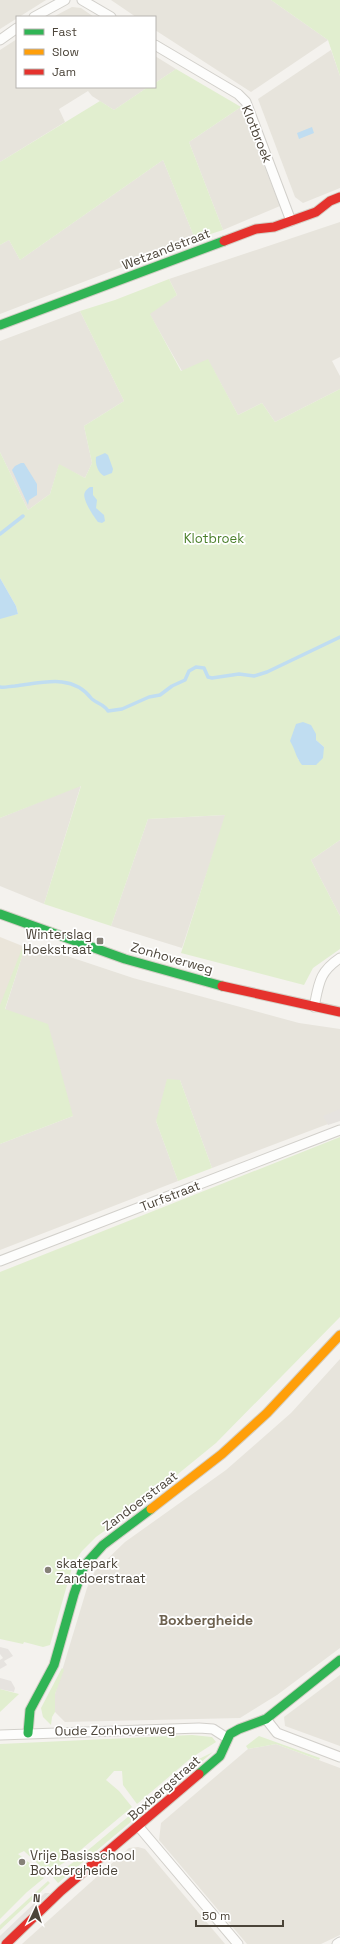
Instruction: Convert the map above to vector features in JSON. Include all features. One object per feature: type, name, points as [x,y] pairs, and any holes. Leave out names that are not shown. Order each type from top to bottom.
[{"type":"street","points":[[36,16],[65,0]]},
{"type":"street","points":[[82,0],[109,16]]},
{"type":"street","points":[[0,40],[16,29]]},
{"type":"street","name":"Klotbroek","points":[[156,45],[238,94],[246,102],[291,220]]},
{"type":"street","name":"Wetzandstraat","points":[[0,325],[256,228],[274,227],[316,212],[330,201],[340,197]]},
{"type":"street","name":"Zonhoverweg","points":[[0,914],[101,951],[173,972],[266,997],[340,1012]]},
{"type":"street","points":[[314,1007],[320,979],[327,967],[340,958]]},
{"type":"street","name":"Turfstraat","points":[[0,1261],[340,1130]]},
{"type":"street","name":"Zandoerstraat","points":[[28,1733],[30,1710],[54,1665],[74,1594],[84,1566],[103,1545],[173,1493],[222,1454],[267,1413],[305,1374],[340,1334]]},
{"type":"street","points":[[227,1738],[238,1729],[256,1724],[266,1719],[340,1660]]},
{"type":"street","points":[[266,1719],[276,1732],[340,1757]]},
{"type":"street","name":"Oude Zonhoverweg","points":[[0,1735],[199,1728],[213,1729],[227,1738]]},
{"type":"street","name":"Boxbergstraat","points":[[6,1944],[62,1891],[139,1827],[220,1756],[227,1738]]},
{"type":"street","points":[[139,1827],[238,1944]]},
{"type":"shaded area","points":[[0,0],[46,0],[21,16],[16,16],[16,19],[0,29]]},
{"type":"shaded area","points":[[111,0],[271,0],[328,40],[251,92],[156,31],[156,16],[135,16]]},
{"type":"shaded area","points":[[72,7],[81,8],[93,16],[55,16]]},
{"type":"shaded area","points":[[16,40],[16,88],[147,88],[114,110],[92,96],[88,91],[59,109],[65,122],[0,162],[0,50]]},
{"type":"shaded area","points":[[331,50],[340,76],[340,188],[303,203],[295,197],[258,99]]},
{"type":"shaded area","points":[[156,57],[176,69],[156,82]]},
{"type":"shaded area","points":[[241,107],[280,206],[223,230],[189,142]]},
{"type":"shaded area","points":[[163,160],[195,239],[0,314],[0,245],[9,240],[20,260]]},
{"type":"shaded area","points":[[340,222],[340,357],[332,361],[340,376],[340,389],[275,422],[262,403],[238,415],[208,360],[182,371],[149,313],[177,295],[169,279]]},
{"type":"shaded area","points":[[80,311],[124,401],[84,426],[92,463],[85,478],[59,465],[50,494],[28,510],[0,452],[0,341]]},
{"type":"shaded area","points":[[81,785],[44,904],[0,886],[0,818]]},
{"type":"shaded area","points":[[226,815],[182,948],[111,926],[148,819]]},
{"type":"shaded area","points":[[340,840],[340,916],[311,860]]},
{"type":"shaded area","points":[[0,937],[25,947],[0,1022]]},
{"type":"shaded area","points":[[25,947],[40,947],[133,978],[299,1023],[340,1029],[340,1113],[328,1124],[212,1168],[180,1080],[156,1121],[178,1181],[0,1250],[0,1144],[73,1116],[5,1010]]},
{"type":"shaded area","points":[[340,1109],[340,1121],[328,1125],[323,1116]]},
{"type":"shaded area","points":[[340,1359],[340,1648],[277,1695],[240,1718],[65,1722],[55,1712],[55,1694],[87,1588],[95,1571],[125,1542],[226,1470],[291,1413]]},
{"type":"shaded area","points":[[0,1647],[8,1649],[13,1656],[4,1661],[7,1665],[0,1669],[0,1660],[3,1658],[0,1654]]},
{"type":"shaded area","points":[[340,1675],[340,1746],[285,1726],[284,1717]]},
{"type":"shaded area","points":[[0,1678],[11,1681],[15,1688],[14,1692],[0,1689]]},
{"type":"shaded area","points":[[276,1744],[340,1768],[340,1935],[321,1944],[247,1944],[159,1840],[161,1823],[248,1749]]},
{"type":"shaded area","points":[[138,1847],[145,1849],[225,1944],[22,1944],[129,1848]]},
{"type":"shaded area","points":[[45,1893],[50,1893],[0,1942],[0,1936]]},
{"type":"green space","points":[[271,0],[340,0],[340,76],[328,40]]},
{"type":"green space","points":[[176,69],[241,107],[189,142],[223,230],[195,239],[163,160],[20,260],[9,240],[0,245],[0,162],[100,101],[114,110],[147,88],[156,88],[156,82]]},
{"type":"green space","name":"Klotbroek","points":[[169,279],[177,295],[150,314],[181,371],[208,359],[238,415],[262,403],[275,422],[340,389],[340,840],[311,860],[340,916],[340,949],[313,968],[304,985],[181,953],[225,815],[148,819],[111,926],[44,904],[81,786],[0,818],[0,618],[18,614],[16,606],[0,578],[0,452],[28,510],[50,494],[59,464],[85,478],[92,463],[84,426],[124,401],[80,311],[115,300]],"holes":[[[316,734],[316,740],[324,747],[298,760],[297,751]]]},
{"type":"green space","points":[[23,946],[25,947],[5,1009],[48,1024],[73,1116],[0,1144],[0,1005]]},
{"type":"green space","points":[[167,1079],[180,1080],[212,1168],[178,1181],[156,1121]]},
{"type":"green space","points":[[340,1137],[340,1317],[216,1443],[135,1509],[96,1537],[82,1551],[73,1564],[50,1645],[43,1647],[24,1642],[23,1644],[0,1639],[0,1272]]},
{"type":"green space","points":[[62,1668],[64,1670],[55,1694],[55,1712],[52,1717],[51,1725],[43,1717],[41,1708]]},
{"type":"green space","points":[[0,1689],[19,1694],[0,1712]]},
{"type":"green space","points":[[192,1735],[212,1737],[216,1742],[191,1758],[137,1804],[123,1785],[122,1771],[114,1771],[106,1780],[119,1791],[132,1807],[71,1858],[48,1873],[24,1851],[18,1854],[32,1865],[44,1878],[27,1892],[0,1919],[0,1744]]},
{"type":"green space","points":[[259,1736],[320,1758],[319,1760],[276,1744],[248,1749],[246,1746]]},
{"type":"green space","points":[[213,1752],[143,1811],[140,1808],[193,1762]]},
{"type":"green space","points":[[135,1811],[139,1815],[58,1883],[53,1877],[75,1861]]},
{"type":"green space","points":[[48,1881],[50,1883],[0,1930],[0,1925]]},
{"type":"water","points":[[312,127],[314,133],[299,139],[297,133]]},
{"type":"water","points":[[105,453],[108,455],[113,469],[112,473],[104,476],[99,471],[96,457]]},
{"type":"water","points":[[24,463],[37,484],[37,495],[29,500],[28,505],[12,470],[15,466]]},
{"type":"water","points":[[90,487],[93,487],[93,495],[97,500],[96,508],[104,515],[105,521],[102,523],[96,520],[85,499],[85,492]]},
{"type":"water","points":[[0,578],[16,606],[18,614],[0,619]]},
{"type":"water","points":[[303,722],[311,725],[316,734],[316,740],[324,747],[323,758],[316,765],[302,765],[290,741],[296,724]]},
{"type":"waterway","points":[[0,534],[23,516]]},
{"type":"waterway","points":[[0,687],[45,682],[65,682],[75,685],[83,690],[93,700],[108,711],[122,709],[149,697],[160,695],[172,686],[185,680],[189,671],[196,667],[204,668],[208,677],[212,678],[239,674],[254,676],[267,672],[340,637]]},
{"type":"traffic: fast","points":[[0,325],[224,241]]},
{"type":"traffic: fast","points":[[0,914],[125,959],[222,986]]},
{"type":"traffic: fast","points":[[28,1733],[30,1710],[54,1665],[74,1594],[84,1566],[103,1545],[151,1509]]},
{"type":"traffic: fast","points":[[199,1774],[220,1756],[230,1734],[266,1719],[340,1660]]},
{"type":"traffic: slow","points":[[151,1509],[222,1454],[267,1413],[340,1335]]},
{"type":"traffic: jam","points":[[224,241],[256,229],[274,227],[316,212],[330,201],[340,197]]},
{"type":"traffic: jam","points":[[222,986],[340,1012]]},
{"type":"traffic: jam","points":[[6,1944],[61,1891],[199,1774]]},
{"type":"place","name":"Winterslag Hoekstraat","points":[[100,941]]},
{"type":"place","name":"skatepark Zandoerstraat","points":[[48,1570]]},
{"type":"place","name":"Vrije Basisschool Boxbergheide","points":[[22,1862]]},
{"type":"district","name":"Boxbergheide","points":[[206,1620]]}]
